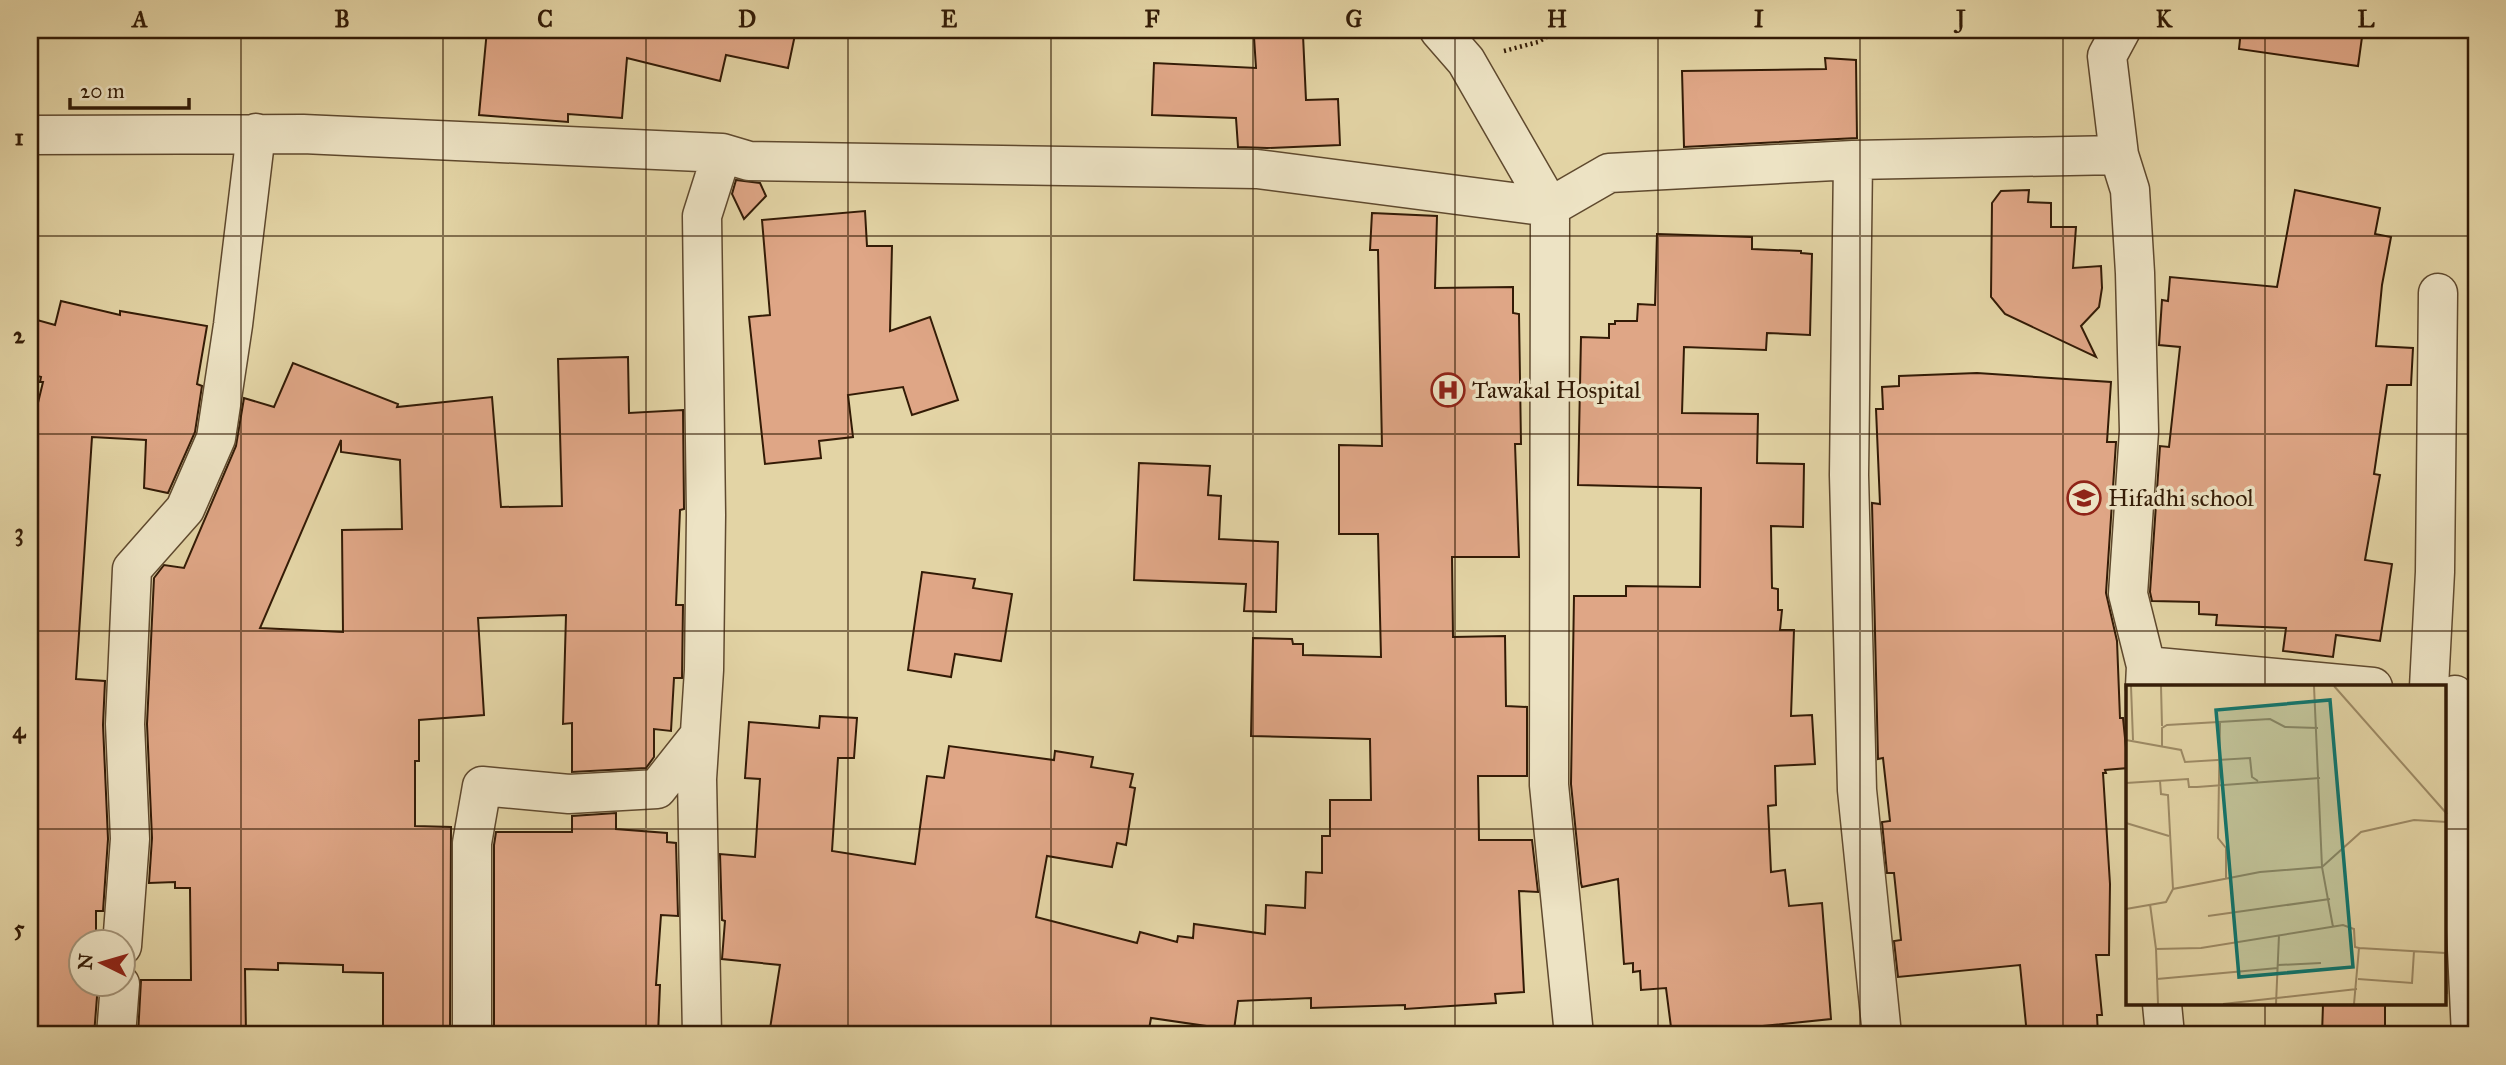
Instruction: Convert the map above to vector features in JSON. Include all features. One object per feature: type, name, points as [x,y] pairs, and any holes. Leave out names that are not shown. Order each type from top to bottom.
[{"type":"street","points":[[1439,30],[1466,61],[1550,207],[1549,785],[1574,1035]]},
{"type":"street","points":[[2121,30],[2108,56],[2119,155],[2130,190],[2139,431],[2127,594],[2146,676],[2332,685]]},
{"type":"street","points":[[123,928],[130,839],[125,724],[132,569],[185,509],[216,438],[233,325],[256,134]]},
{"type":"street","points":[[30,135],[317,134],[722,153],[749,161],[1256,169],[1550,207],[1609,173],[1853,160],[2119,155]]},
{"type":"street","points":[[702,1035],[697,779],[704,670],[706,515],[702,216],[722,153]]},
{"type":"street","points":[[1853,160],[1849,475],[1857,790],[1882,1035]]},
{"type":"street","points":[[2438,293],[2435,572],[2451,693],[2472,1035]]},
{"type":"street","points":[[472,1035],[472,843],[482,786],[569,794],[657,789],[699,736]]},
{"type":"street","points":[[116,1035],[119,998]]},
{"type":"street","points":[[2162,1006],[2165,1035]]},
{"type":"path","points":[[1466,61],[1538,42],[1559,30]]},
{"type":"building","points":[[487,30],[796,30],[788,68],[726,55],[720,81],[627,58],[622,118],[568,114],[568,122],[479,115]]},
{"type":"building","points":[[2241,30],[2363,30],[2358,66],[2239,49]]},
{"type":"building","points":[[1303,35],[1306,100],[1338,99],[1340,145],[1238,147],[1236,118],[1152,115],[1154,63],[1256,68],[1254,37]]},
{"type":"building","points":[[1825,58],[1856,60],[1857,138],[1684,147],[1682,71],[1826,69]]},
{"type":"building","points":[[736,180],[760,183],[766,196],[744,219],[732,194]]},
{"type":"building","points":[[2029,190],[2028,202],[2051,203],[2051,227],[2076,227],[2073,268],[2101,266],[2099,307],[2081,326],[2096,357],[2005,314],[1991,297],[1992,203],[2001,191]]},
{"type":"building","points":[[2295,190],[2380,208],[2375,234],[2391,237],[2382,285],[2376,346],[2413,348],[2411,385],[2387,385],[2374,474],[2380,475],[2365,560],[2392,564],[2380,641],[2336,635],[2333,657],[2283,651],[2286,628],[2216,625],[2217,615],[2199,614],[2199,602],[2152,601],[2150,592],[2160,446],[2169,447],[2180,347],[2159,345],[2162,300],[2168,301],[2170,277],[2277,287]]},
{"type":"building","points":[[865,211],[867,246],[892,246],[890,331],[930,317],[958,400],[912,415],[903,387],[848,395],[853,437],[819,441],[821,458],[765,464],[749,317],[770,315],[762,220]]},
{"type":"building","points":[[1372,213],[1437,216],[1435,288],[1513,287],[1513,313],[1519,314],[1521,444],[1515,444],[1519,557],[1452,557],[1453,637],[1505,636],[1506,706],[1527,707],[1527,776],[1478,776],[1479,840],[1532,840],[1538,892],[1519,891],[1524,992],[1495,994],[1496,1003],[1405,1009],[1405,1005],[1311,1008],[1311,998],[1238,1001],[1234,1030],[1151,1018],[1148,1035],[769,1035],[780,965],[722,959],[725,921],[722,920],[720,854],[755,857],[760,779],[745,778],[749,722],[819,728],[820,716],[857,718],[854,758],[838,758],[832,851],[915,864],[927,776],[944,778],[949,746],[1054,760],[1055,751],[1093,757],[1091,767],[1133,774],[1130,787],[1135,788],[1126,845],[1117,843],[1112,867],[1047,856],[1036,917],[1137,943],[1140,932],[1177,942],[1178,936],[1193,938],[1194,924],[1265,934],[1266,905],[1305,908],[1306,872],[1322,873],[1322,836],[1330,836],[1330,800],[1371,800],[1370,739],[1251,736],[1253,638],[1292,639],[1293,644],[1303,644],[1303,655],[1381,657],[1378,534],[1339,534],[1339,445],[1382,446],[1378,250],[1370,250]]},
{"type":"building","points":[[1657,234],[1752,237],[1752,249],[1812,254],[1810,335],[1767,333],[1766,350],[1684,347],[1682,413],[1758,414],[1757,463],[1804,464],[1803,527],[1771,526],[1772,588],[1778,589],[1778,610],[1782,610],[1780,630],[1794,630],[1791,716],[1812,715],[1815,764],[1775,766],[1776,805],[1768,806],[1771,872],[1785,870],[1789,906],[1822,903],[1831,1019],[1723,1030],[1723,1035],[1672,1035],[1666,988],[1641,990],[1640,971],[1633,972],[1633,963],[1624,964],[1618,879],[1582,887],[1581,883],[1571,784],[1574,596],[1626,596],[1626,586],[1700,587],[1701,488],[1578,485],[1581,337],[1609,338],[1609,324],[1615,324],[1615,321],[1637,321],[1638,304],[1655,305]]},
{"type":"building","points":[[61,301],[120,315],[120,311],[207,326],[197,384],[202,386],[195,432],[168,493],[144,488],[146,440],[92,437],[76,679],[105,681],[103,725],[108,839],[103,911],[96,911],[96,928],[66,928],[66,998],[97,998],[94,1035],[30,1035],[30,436],[43,382],[40,382],[41,377],[30,374],[30,318],[55,325]]},
{"type":"building","points":[[628,357],[629,413],[683,410],[684,509],[680,510],[676,605],[683,605],[682,678],[674,678],[671,731],[654,729],[654,757],[646,768],[572,772],[572,723],[563,724],[566,615],[478,618],[484,715],[419,720],[419,761],[415,761],[415,826],[451,827],[450,1035],[383,1035],[383,973],[343,972],[343,965],[278,963],[278,970],[245,969],[246,1035],[138,1035],[141,980],[191,980],[190,888],[175,888],[175,882],[149,883],[152,838],[147,724],[154,578],[164,565],[184,568],[236,446],[244,398],[274,407],[293,363],[398,404],[397,407],[492,397],[501,507],[562,506],[558,359]],"holes":[[[341,440],[341,452],[400,460],[402,529],[342,530],[343,632],[260,628]]]},
{"type":"building","points":[[1977,373],[2111,382],[2107,442],[2116,442],[2106,593],[2117,641],[2120,718],[2123,718],[2126,768],[2105,770],[2106,773],[2103,773],[2110,884],[2109,955],[2096,955],[2102,1015],[2097,1015],[2098,1035],[2027,1035],[2020,965],[1898,977],[1894,941],[1901,940],[1894,873],[1887,873],[1882,822],[1890,821],[1883,758],[1878,759],[1872,503],[1880,504],[1876,409],[1883,409],[1882,387],[1899,386],[1899,376]]},
{"type":"building","points":[[1139,463],[1210,466],[1208,495],[1221,496],[1219,539],[1278,542],[1276,612],[1244,611],[1246,584],[1134,580]]},
{"type":"building","points":[[922,572],[975,579],[973,588],[1012,594],[1001,661],[955,654],[951,677],[908,670]]},
{"type":"building","points":[[616,813],[616,829],[667,833],[667,842],[676,843],[678,916],[661,915],[656,985],[660,985],[658,1035],[494,1035],[496,832],[572,832],[572,816]]},
{"type":"building","points":[[2323,1006],[2385,1006],[2385,1035],[2322,1035]]},
{"type":"place","name":"Tawakal Hospital","points":[[1448,390]]},
{"type":"place","name":"Hifadhi school","points":[[2084,498]]}]
